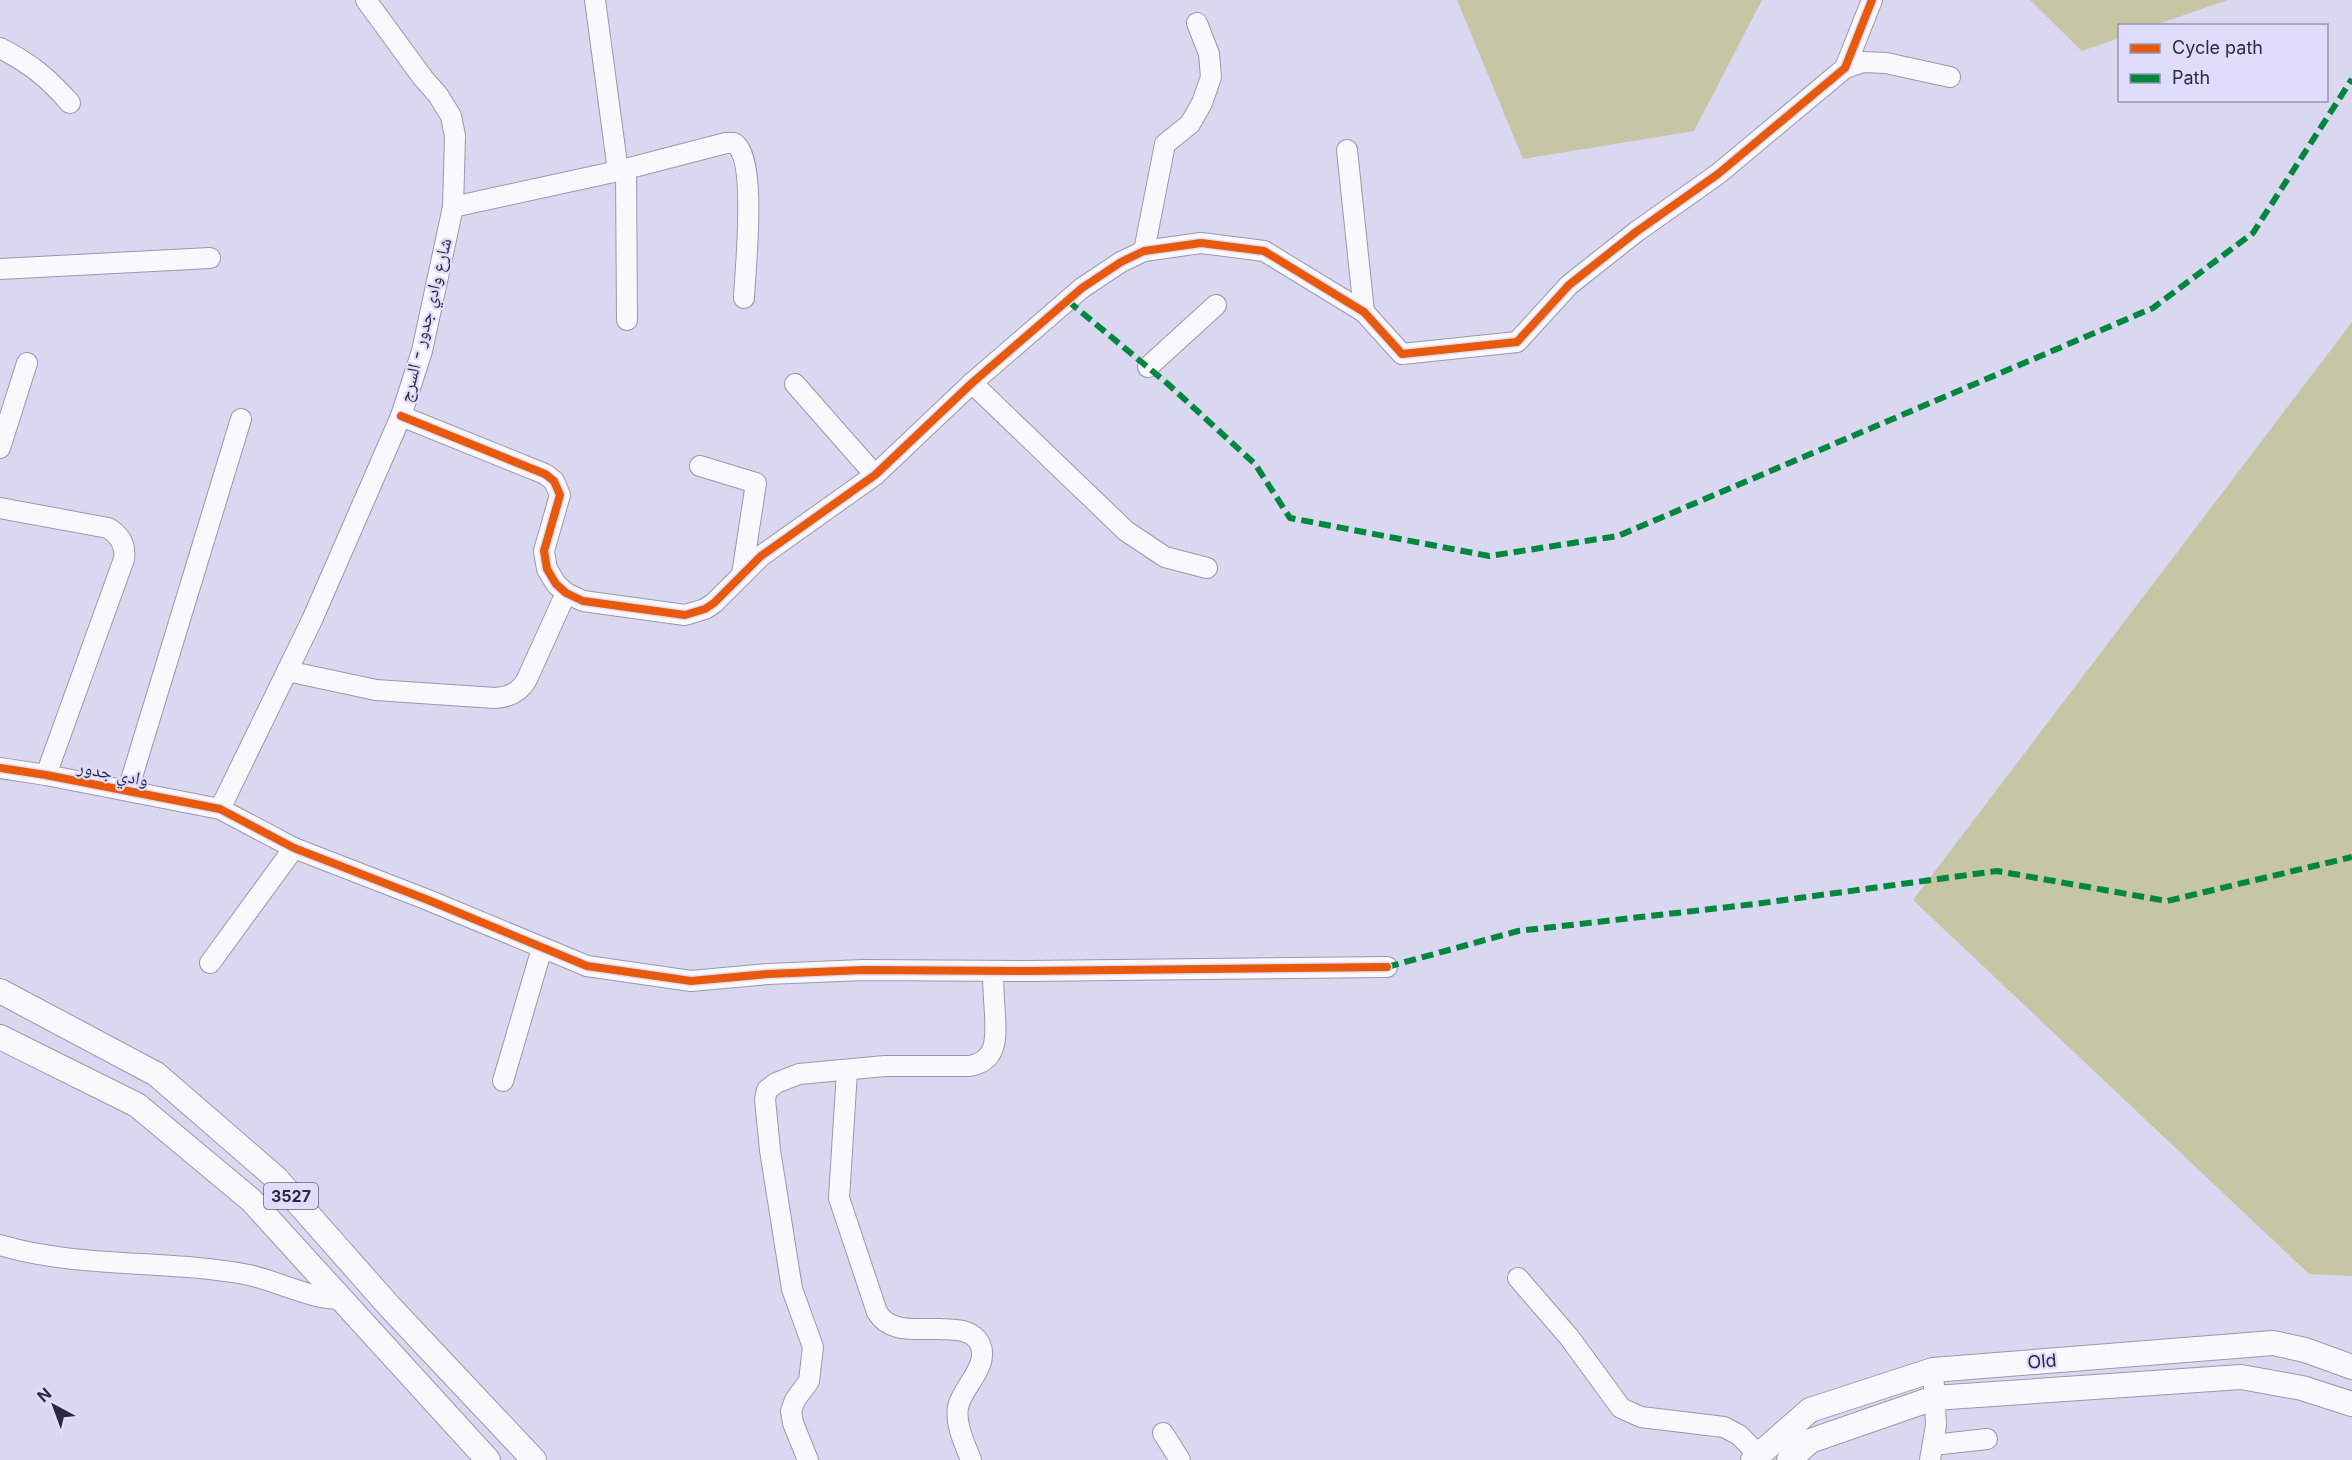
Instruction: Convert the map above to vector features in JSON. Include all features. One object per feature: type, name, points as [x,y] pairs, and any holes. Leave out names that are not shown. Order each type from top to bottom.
[{"type":"main road","name":"3527","points":[[0,991],[156,1074],[276,1178],[390,1307],[534,1460]]},
{"type":"main road","name":"3527","points":[[0,1037],[138,1105],[251,1200],[341,1298]]},
{"type":"main road","points":[[341,1298],[488,1460]]},
{"type":"main road","name":"Old","points":[[1756,1457],[1810,1410],[1933,1370],[2273,1343],[2305,1350],[2352,1367]]},
{"type":"main road","name":"Old","points":[[1789,1460],[1810,1441],[1934,1398],[2241,1377],[2302,1388],[2352,1404]]},
{"type":"street","name":"شارع وادي جدور - السرج","points":[[220,809],[287,671],[401,416],[422,351],[453,207],[455,136],[451,116],[366,0]]},
{"type":"street","points":[[595,0],[622,170],[627,320]]},
{"type":"street","points":[[1845,68],[1872,0]]},
{"type":"street","points":[[1144,251],[1165,144],[1190,124],[1202,103],[1211,78],[1209,54],[1197,23]]},
{"type":"street","points":[[0,48],[28,63],[53,84],[70,103]]},
{"type":"street","points":[[401,416],[545,474],[554,481],[560,492],[560,499],[546,542],[544,560],[549,574],[566,593],[588,602],[685,615],[705,609],[762,556],[875,475],[972,383],[1082,288],[1144,251],[1201,243],[1264,251],[1364,312],[1402,354],[1517,342],[1569,285],[1636,232],[1718,174],[1845,68],[1863,62],[1886,63],[1950,77]]},
{"type":"street","points":[[453,207],[622,170],[728,143],[738,146],[742,151],[749,182],[744,298]]},
{"type":"street","points":[[1347,150],[1364,312]]},
{"type":"street","points":[[0,269],[210,258]]},
{"type":"street","points":[[1148,367],[1216,305]]},
{"type":"street","points":[[0,448],[27,363]]},
{"type":"street","points":[[972,383],[1126,531],[1165,557],[1207,568]]},
{"type":"street","points":[[795,384],[875,475]]},
{"type":"street","points":[[128,790],[241,419]]},
{"type":"street","points":[[700,466],[756,483],[742,575]]},
{"type":"street","points":[[0,508],[108,528],[120,539],[125,551],[46,775]]},
{"type":"street","points":[[287,671],[376,690],[495,698],[508,696],[519,690],[527,679],[566,593]]},
{"type":"street","name":"وادي جدور","points":[[0,768],[128,790],[220,809],[294,848],[428,900],[586,966],[691,981],[768,974],[863,970],[1387,967]]},
{"type":"street","points":[[210,963],[294,848]]},
{"type":"street","points":[[503,1081],[542,948]]},
{"type":"street","points":[[808,1460],[793,1423],[791,1411],[795,1400],[809,1380],[813,1347],[792,1289],[770,1150],[766,1090],[773,1084],[799,1074],[885,1066],[969,1066],[982,1063],[993,1050],[996,1039],[993,971]]},
{"type":"street","points":[[847,1071],[839,1198],[881,1319],[895,1327],[963,1331],[973,1336],[980,1345],[982,1356],[980,1363],[963,1392],[957,1410],[960,1430],[971,1460]]},
{"type":"street","points":[[0,1245],[59,1257],[182,1266],[251,1275],[324,1299],[341,1298]]},
{"type":"street","points":[[1518,1278],[1569,1337],[1621,1408],[1641,1417],[1724,1427],[1739,1435],[1756,1457]]},
{"type":"street","points":[[1933,1370],[1936,1425],[1932,1453],[1987,1439]]},
{"type":"street","points":[[1163,1433],[1180,1460]]},
{"type":"green space","points":[[1457,0],[1762,0],[1694,131],[1523,159]]},
{"type":"green space","points":[[2030,0],[2228,0],[2158,24],[2118,24],[2118,38],[2082,51]]},
{"type":"green space","points":[[2352,322],[2352,1276],[2309,1274],[1913,900]]},
{"type":"marked path","points":[[1068,301],[1168,384],[1255,464],[1290,518],[1489,556],[1618,536],[2153,308],[2253,233],[2352,79]]},
{"type":"marked path","points":[[1387,967],[1518,931],[1755,904],[1997,871],[2167,901],[2352,857]]},
{"type":"cycle path","points":[[401,416],[545,474],[554,481],[560,495],[544,551],[547,569],[556,584],[566,593],[583,601],[685,615],[705,609],[714,603],[761,556],[875,475],[972,383],[1082,288],[1121,262],[1144,251],[1201,243],[1264,251],[1364,312],[1402,354],[1517,342],[1569,285],[1636,232],[1718,174],[1845,68],[1872,0]]},
{"type":"cycle path","points":[[0,768],[220,809],[294,848],[428,900],[587,966],[691,981],[768,974],[863,970],[1029,971],[1387,967]]}]
